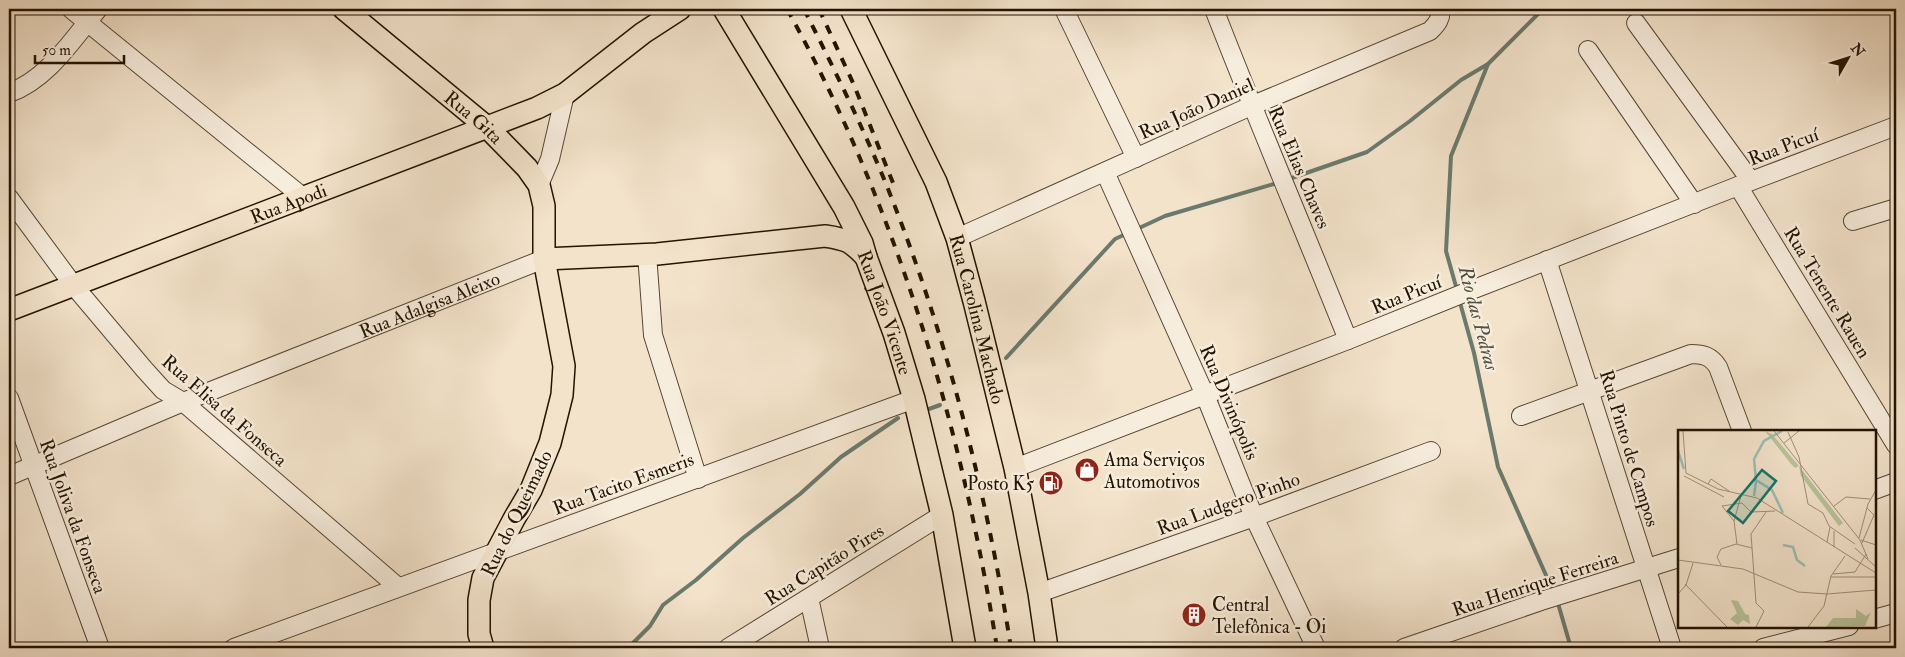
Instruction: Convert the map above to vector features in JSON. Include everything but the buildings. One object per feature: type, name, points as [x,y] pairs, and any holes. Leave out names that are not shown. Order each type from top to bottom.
[{"type":"main road","points":[[565,94],[643,33],[680,9]]},
{"type":"main road","name":"Rua João Vicente","points":[[724,9],[844,207],[862,243],[894,333],[914,399],[942,515],[965,648]]},
{"type":"main road","name":"Rua Carolina Machado","points":[[852,9],[936,182],[957,238],[1015,468],[1039,593],[1046,648]]},
{"type":"main road","name":"Rua Gita","points":[[352,11],[488,128],[527,168],[539,185],[544,206],[544,259]]},
{"type":"main road","name":"Rua Apodi","points":[[9,310],[488,128],[565,94]]},
{"type":"main road","points":[[825,236],[839,224],[844,207]]},
{"type":"main road","name":"Rua Adalgisa Aleixo","points":[[544,259],[647,254],[825,236],[843,239],[852,243],[866,257]]},
{"type":"main road","name":"Rua do Queimado","points":[[483,648],[480,634],[479,600],[483,578],[514,518],[531,490],[550,443],[562,394],[564,366],[544,259]]},
{"type":"street","points":[[71,9],[93,15],[304,198]]},
{"type":"street","points":[[1064,9],[1136,158]]},
{"type":"street","name":"Rua Elias Chaves","points":[[1214,9],[1251,106],[1289,193],[1348,340]]},
{"type":"street","name":"Rua João Daniel","points":[[957,238],[1251,106],[1430,31],[1438,24],[1441,16],[1440,9]]},
{"type":"street","points":[[9,93],[22,88],[39,76],[93,15]]},
{"type":"street","name":"Rua Tenente Rauen","points":[[1636,23],[1745,183],[1896,445]]},
{"type":"street","points":[[1588,50],[1694,204]]},
{"type":"street","points":[[539,185],[550,159],[565,94]]},
{"type":"street","name":"Rua Picuí","points":[[1015,468],[1348,340],[1745,183],[1896,126]]},
{"type":"street","name":"Rua Divinópolis","points":[[1104,172],[1205,394],[1254,517],[1316,648]]},
{"type":"street","name":"Rua Elisa da Fonseca","points":[[9,198],[74,286],[163,390],[183,402],[398,587]]},
{"type":"street","points":[[1853,221],[1896,208]]},
{"type":"street","points":[[647,254],[654,335],[698,479]]},
{"type":"street","name":"Rua Adalgisa Aleixo","points":[[9,476],[34,467],[183,402],[544,259]]},
{"type":"street","name":"Rua Pinto de Campos","points":[[1547,260],[1672,648]]},
{"type":"street","points":[[1521,416],[1691,354],[1700,354],[1714,361],[1718,367],[1742,430]]},
{"type":"street","name":"Rua Joliva da Fonseca","points":[[9,398],[100,648]]},
{"type":"street","name":"Rua Tacito Esmeris","points":[[234,648],[914,399]]},
{"type":"street","name":"Rua Ludgero Pinho","points":[[1039,593],[1254,517],[1431,450]]},
{"type":"street","points":[[1875,490],[1896,482]]},
{"type":"street","name":"Rua Capitão Pires","points":[[728,648],[942,515]]},
{"type":"street","name":"Rua Henrique Ferreira","points":[[1404,648],[1541,601],[1646,570],[1678,558]]},
{"type":"street","points":[[809,598],[820,648]]},
{"type":"street","points":[[1875,619],[1896,613]]},
{"type":"street","points":[[1764,648],[1845,627]]},
{"type":"waterway","name":"Rio das Pedras","points":[[1457,290],[1446,251],[1451,156],[1488,64],[1543,9]]},
{"type":"waterway","points":[[1286,180],[1367,152],[1410,121],[1461,80],[1488,64]]},
{"type":"waterway","points":[[1137,229],[1165,216],[1277,183]]},
{"type":"waterway","points":[[1006,358],[1115,239],[1128,233]]},
{"type":"waterway","name":"Rio das Pedras","points":[[1459,299],[1474,353],[1498,467],[1553,591]]},
{"type":"waterway","points":[[929,409],[940,405]]},
{"type":"waterway","points":[[628,648],[650,626],[663,605],[696,580],[743,538],[800,494],[841,457],[898,418]]},
{"type":"waterway","name":"Rio das Pedras","points":[[1557,600],[1571,648]]},
{"type":"railway","points":[[787,9],[826,84],[861,160],[892,239],[920,319],[944,400],[965,482],[997,648]]},
{"type":"railway","points":[[804,9],[846,93],[875,157],[926,293],[961,410],[976,469],[1001,588],[1011,648]]},
{"type":"railway","points":[[819,9],[854,85],[895,188]]},
{"type":"place","name":"Ama Serviços Automotivos","points":[[1087,470]]},
{"type":"place","name":"Posto K5","points":[[1051,483]]},
{"type":"place","name":"Central Telefônica - Oi","points":[[1194,615]]}]
